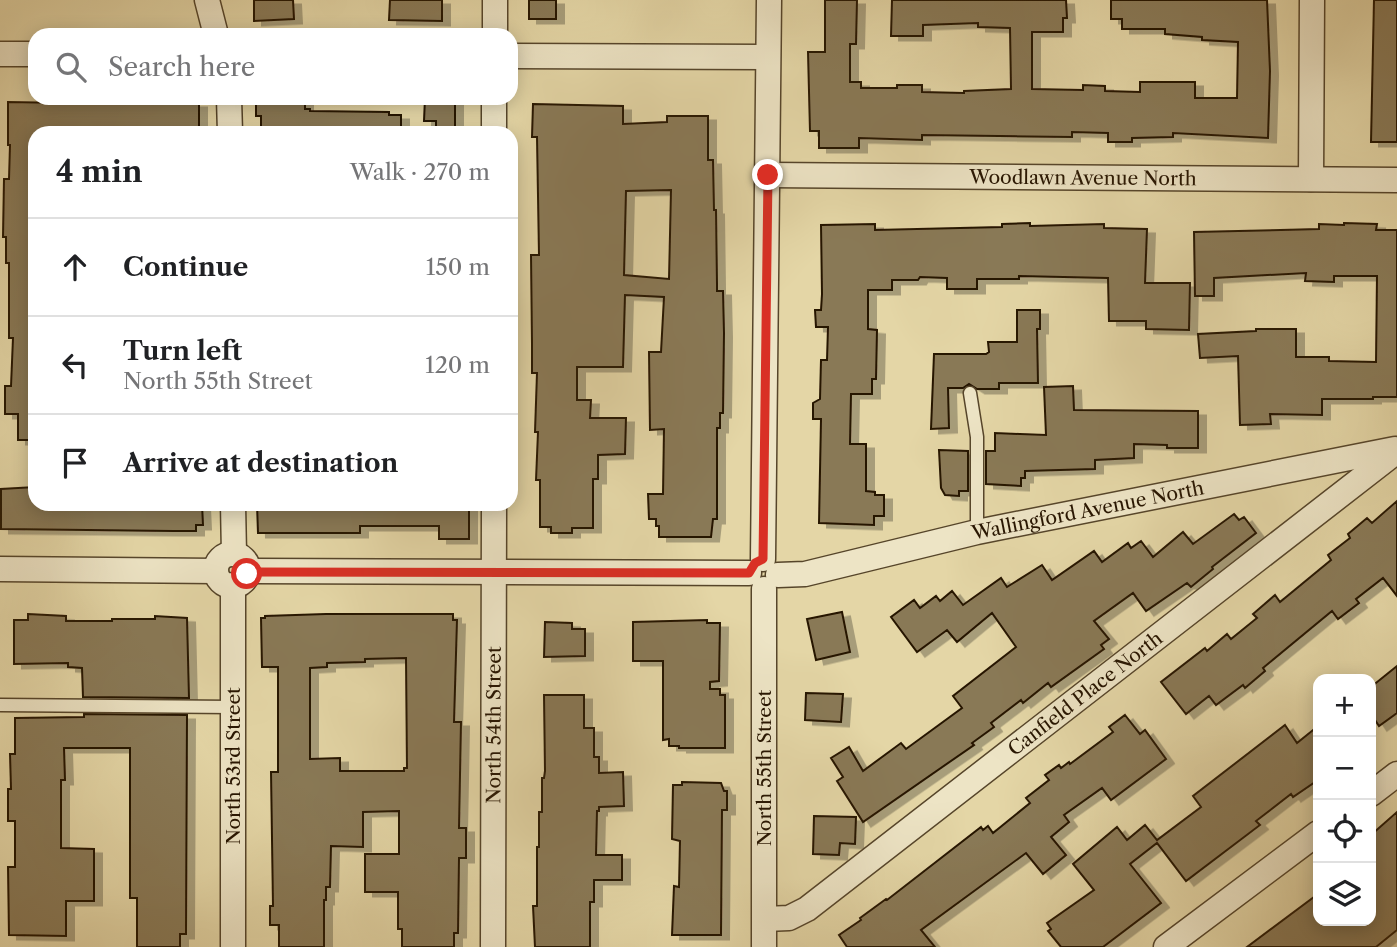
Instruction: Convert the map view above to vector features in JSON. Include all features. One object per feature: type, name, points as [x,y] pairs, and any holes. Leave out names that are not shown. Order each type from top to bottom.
[{"type":"street","points":[[207,0],[214,28]]},
{"type":"street","points":[[495,0],[495,28]]},
{"type":"street","name":"North 55th Street","points":[[765,947],[764,574],[769,0]]},
{"type":"street","points":[[1311,179],[1312,0]]},
{"type":"street","points":[[0,54],[28,54]]},
{"type":"street","points":[[518,56],[767,57]]},
{"type":"street","points":[[229,105],[230,126]]},
{"type":"street","points":[[494,105],[494,126]]},
{"type":"street","name":"Woodlawn Avenue North","points":[[768,175],[1397,180]]},
{"type":"street","name":"Wallingford Avenue North","points":[[0,569],[805,574],[977,532],[1397,450]]},
{"type":"street","name":"Canfield Place North","points":[[765,919],[789,918],[807,909],[1397,450]]},
{"type":"street","name":"North 53rd Street","points":[[233,511],[233,947]]},
{"type":"street","name":"North 54th Street","points":[[493,947],[494,511]]},
{"type":"street","points":[[1376,790],[1397,774]]},
{"type":"street","points":[[1166,947],[1313,837]]},
{"type":"lane","points":[[970,393],[977,437],[977,532]]},
{"type":"lane","points":[[0,705],[233,707]]},
{"type":"building","points":[[254,0],[293,0],[294,19],[254,21]]},
{"type":"building","points":[[390,0],[442,0],[442,21],[389,20]]},
{"type":"building","points":[[529,0],[556,0],[556,19],[529,19]]},
{"type":"building","points":[[825,0],[857,0],[856,44],[850,44],[850,82],[861,82],[861,88],[922,85],[922,92],[964,93],[1011,89],[1010,28],[978,27],[978,23],[923,25],[923,36],[891,36],[892,0],[1066,0],[1067,18],[1063,18],[1063,32],[1032,32],[1032,89],[1083,90],[1083,85],[1105,86],[1105,91],[1140,92],[1140,82],[1195,82],[1195,98],[1237,98],[1238,42],[1165,34],[1165,29],[1122,29],[1122,19],[1111,19],[1111,0],[1267,0],[1270,71],[1268,138],[1173,133],[1173,137],[1132,138],[1132,142],[1108,142],[1108,133],[1072,132],[1072,137],[922,135],[922,140],[859,138],[859,148],[819,148],[819,131],[810,131],[808,52],[825,52]]},
{"type":"building","points":[[1374,0],[1397,0],[1397,142],[1371,142]]},
{"type":"building","points":[[8,102],[28,102],[28,105],[199,105],[199,126],[28,126],[28,440],[18,440],[18,414],[5,414],[5,386],[11,386],[13,338],[9,338],[9,263],[6,263],[6,237],[3,237],[4,179],[9,179]]},
{"type":"building","points":[[533,104],[623,106],[623,124],[667,122],[667,116],[708,116],[708,160],[713,160],[716,210],[717,291],[723,291],[724,333],[723,413],[720,413],[720,428],[717,428],[717,519],[713,519],[711,537],[659,537],[656,519],[649,519],[648,494],[663,494],[664,429],[650,430],[649,352],[661,352],[664,297],[625,295],[623,367],[577,367],[577,400],[591,400],[590,418],[626,418],[625,454],[598,455],[598,479],[593,479],[593,528],[572,528],[572,533],[551,533],[551,527],[540,527],[540,480],[536,480],[538,432],[535,432],[537,373],[532,373],[531,255],[539,255],[537,137],[532,137]],"holes":[[[671,190],[669,279],[624,275],[626,191]]]},
{"type":"building","points":[[256,105],[305,105],[305,109],[310,111],[389,112],[389,115],[401,115],[401,126],[261,126],[261,116],[256,116]]},
{"type":"building","points":[[425,105],[455,105],[455,126],[436,126],[436,121],[424,121]]},
{"type":"building","points":[[1030,223],[1030,226],[1104,224],[1104,228],[1147,229],[1145,283],[1190,283],[1189,330],[1146,329],[1146,321],[1109,321],[1108,278],[1019,276],[1019,279],[977,279],[977,289],[947,289],[947,278],[920,277],[918,280],[892,280],[892,290],[868,290],[868,329],[877,330],[876,379],[872,379],[872,394],[851,394],[850,444],[866,444],[866,491],[884,495],[884,516],[874,516],[874,525],[819,523],[821,419],[813,419],[813,403],[820,399],[821,360],[827,360],[828,327],[816,327],[815,310],[821,310],[822,294],[821,225],[875,224],[875,230],[1002,227],[1002,224]]},
{"type":"building","points":[[1319,224],[1377,224],[1376,230],[1397,230],[1397,397],[1322,399],[1322,415],[1270,414],[1271,424],[1240,425],[1238,356],[1200,358],[1198,334],[1296,329],[1296,357],[1376,362],[1377,276],[1334,276],[1334,282],[1305,281],[1306,273],[1214,278],[1214,296],[1195,296],[1194,232],[1319,229]]},
{"type":"building","points":[[1017,310],[1040,310],[1040,329],[1037,329],[1038,383],[999,383],[999,389],[977,389],[969,384],[963,388],[948,388],[949,428],[931,429],[934,354],[986,354],[989,352],[988,342],[1017,342]]},
{"type":"building","points":[[1073,386],[1074,410],[1198,411],[1198,448],[1134,444],[1134,458],[1095,460],[1095,469],[1025,471],[1021,486],[986,484],[986,451],[995,451],[995,433],[1046,435],[1044,387]]},
{"type":"building","points":[[939,450],[968,451],[968,491],[959,491],[959,496],[945,495],[941,488]]},
{"type":"building","points":[[28,487],[28,511],[202,511],[203,525],[196,525],[196,531],[1,529],[1,489]]},
{"type":"building","points":[[1397,501],[1397,596],[1383,578],[1356,599],[1359,603],[1338,619],[1332,611],[1263,668],[1265,671],[1245,688],[1243,685],[1216,705],[1209,696],[1186,714],[1161,682],[1227,634],[1231,639],[1257,618],[1253,614],[1275,595],[1280,602],[1331,560],[1328,555],[1350,538],[1348,534],[1367,518],[1372,523]]},
{"type":"building","points":[[257,511],[469,511],[469,539],[439,539],[439,526],[360,526],[360,533],[258,533]]},
{"type":"building","points":[[1234,514],[1239,520],[1244,517],[1256,533],[1191,587],[1187,583],[1146,611],[1133,593],[1094,621],[1109,639],[1101,645],[1104,649],[1051,687],[1048,683],[1023,703],[1021,700],[991,723],[994,727],[972,743],[974,745],[863,822],[837,781],[843,777],[831,758],[849,747],[863,771],[901,743],[906,749],[962,708],[953,696],[1016,647],[992,613],[957,642],[947,630],[917,652],[891,617],[914,600],[920,608],[936,596],[940,601],[952,591],[963,605],[1001,578],[1007,587],[1042,565],[1052,580],[1094,551],[1102,562],[1128,543],[1131,548],[1141,541],[1153,557],[1183,532],[1193,544]]},
{"type":"building","points":[[842,612],[850,652],[816,660],[807,619]]},
{"type":"building","points":[[28,614],[66,616],[66,621],[155,619],[155,616],[187,618],[189,698],[83,697],[82,668],[68,667],[68,663],[14,664],[14,620],[28,620]]},
{"type":"building","points":[[453,614],[453,620],[457,620],[454,722],[461,722],[459,828],[466,828],[466,858],[459,858],[458,933],[454,933],[454,947],[402,947],[402,929],[398,929],[398,892],[365,892],[365,854],[399,854],[399,811],[363,812],[363,847],[331,846],[330,887],[326,887],[324,900],[324,947],[279,947],[279,925],[270,925],[270,906],[273,906],[271,772],[278,772],[278,667],[262,667],[261,618]],"holes":[[[406,658],[407,768],[404,768],[404,771],[340,771],[340,758],[310,759],[310,668],[327,667],[327,663],[365,662],[365,659]]]},
{"type":"building","points":[[707,620],[707,623],[720,623],[719,681],[710,682],[710,689],[720,689],[720,695],[725,695],[725,748],[669,746],[669,739],[663,740],[663,661],[633,661],[633,622]]},
{"type":"building","points":[[545,622],[572,623],[572,629],[585,629],[585,656],[544,657]]},
{"type":"building","points":[[1397,666],[1397,713],[1379,726],[1376,722],[1376,683]]},
{"type":"building","points":[[806,693],[843,694],[841,722],[805,720]]},
{"type":"building","points":[[544,695],[584,695],[584,728],[594,728],[594,757],[599,757],[599,773],[623,772],[624,806],[599,807],[597,811],[596,855],[622,855],[622,880],[594,880],[594,902],[590,902],[590,947],[535,947],[533,906],[537,906],[539,812],[542,812],[542,778],[545,771]]},
{"type":"building","points":[[84,714],[187,715],[186,934],[180,934],[180,947],[137,947],[137,898],[130,898],[130,748],[64,748],[61,848],[94,849],[94,901],[66,901],[66,936],[9,935],[8,867],[15,867],[15,821],[8,821],[8,789],[11,789],[10,754],[15,754],[15,718],[84,717]]},
{"type":"building","points":[[1125,715],[1140,734],[1145,730],[1166,759],[1111,800],[1102,788],[1064,815],[1069,822],[1051,837],[1066,855],[1043,874],[1026,853],[921,930],[935,947],[847,947],[839,935],[981,827],[983,830],[988,826],[993,833],[1030,803],[1026,798],[1049,780],[1045,775],[1059,765],[1061,768],[1069,762],[1070,764],[1113,732],[1109,727]]},
{"type":"building","points":[[1285,725],[1297,743],[1313,730],[1313,783],[1293,797],[1291,794],[1256,821],[1260,825],[1186,881],[1157,843],[1130,864],[1161,903],[1103,947],[1061,947],[1048,931],[1051,929],[1047,923],[1094,890],[1073,864],[1117,827],[1127,840],[1145,825],[1157,840],[1201,807],[1193,796]]},
{"type":"building","points":[[682,782],[721,783],[724,791],[727,791],[727,810],[722,810],[721,935],[672,935],[674,886],[679,887],[680,841],[672,839],[673,785],[682,785]]},
{"type":"building","points":[[1397,812],[1397,930],[1376,947],[1247,947],[1313,898],[1313,926],[1376,926],[1376,831]]},
{"type":"building","points":[[814,816],[856,817],[855,844],[840,843],[839,855],[813,854]]},
{"type":"route","points":[[247,574],[749,573],[755,563],[763,559],[768,175]]}]
